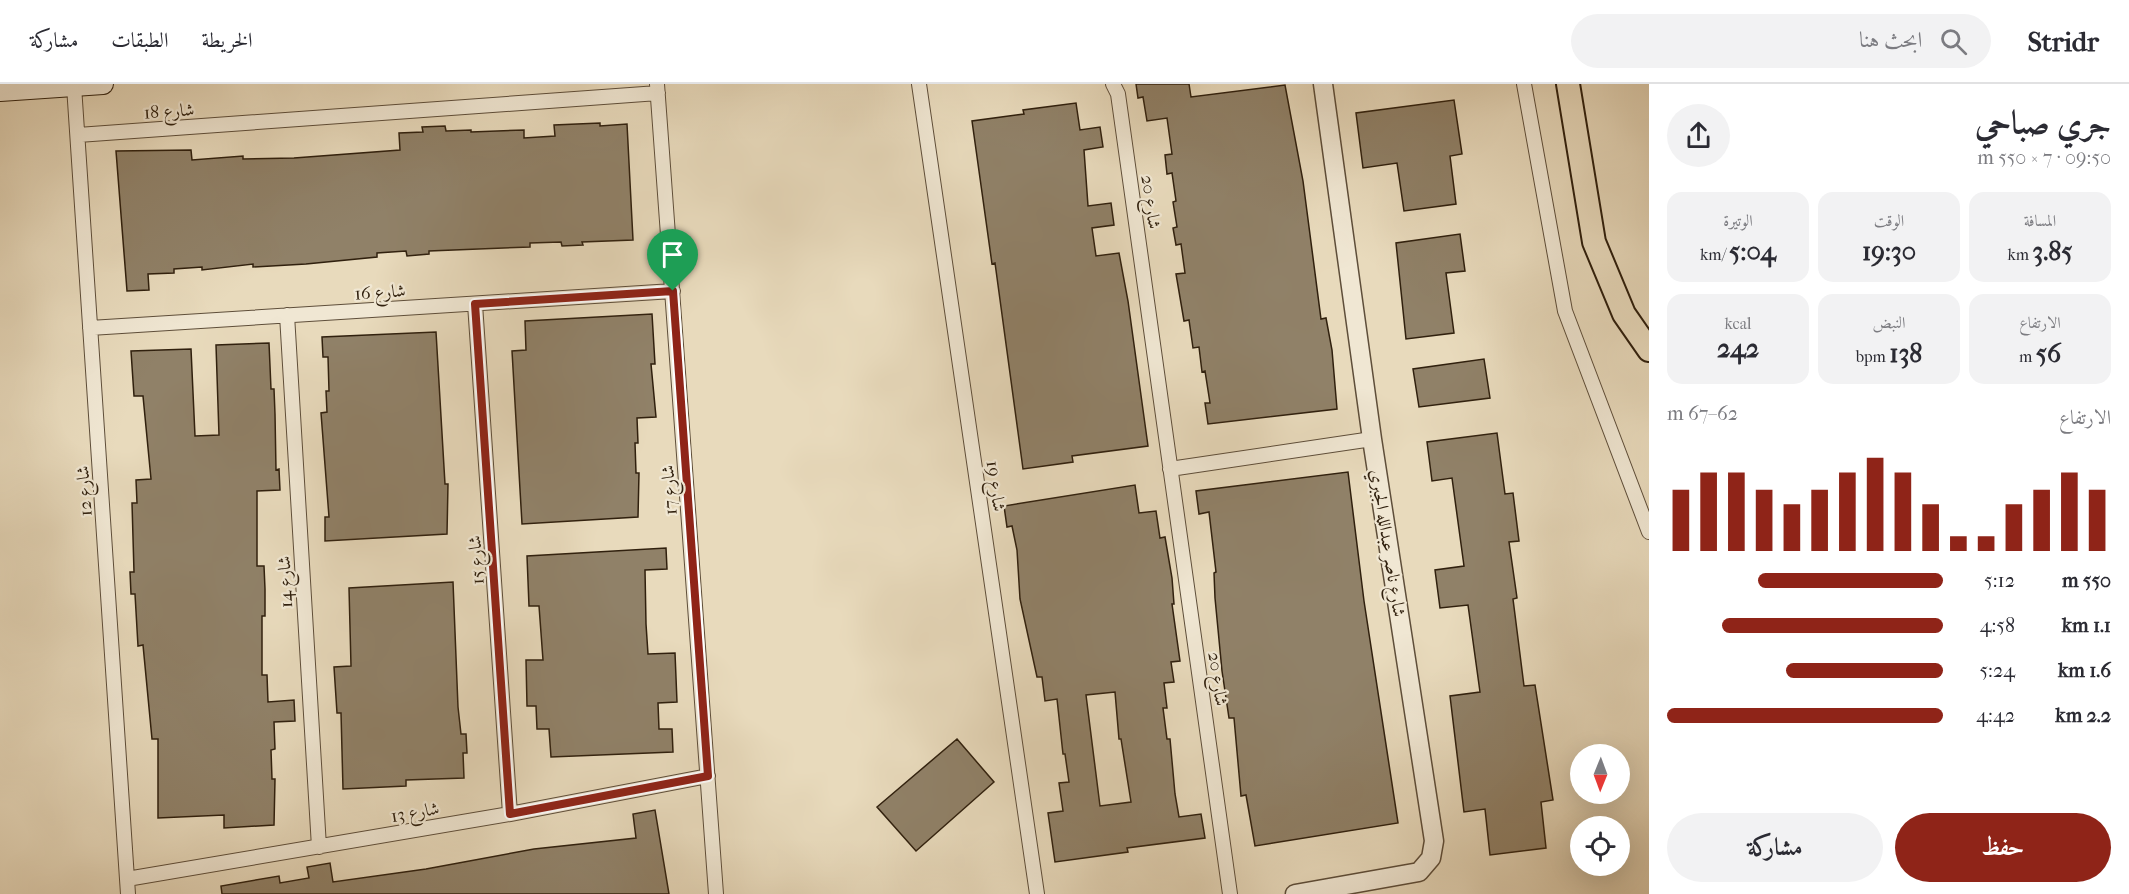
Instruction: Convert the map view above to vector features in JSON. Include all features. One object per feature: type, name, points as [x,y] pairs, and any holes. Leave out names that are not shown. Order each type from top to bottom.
[{"type":"highway","points":[[1568,84],[1594,242],[1624,314],[1649,350]]},
{"type":"main road","points":[[0,91],[102,84]]},
{"type":"street","name":"شارع 19","points":[[919,84],[1037,894]]},
{"type":"street","name":"شارع 20","points":[[1113,84],[1118,94],[1230,894]]},
{"type":"street","name":"شارع ناصر عبدالله الجبري","points":[[1295,894],[1419,872],[1431,858],[1434,841],[1372,439],[1323,84]]},
{"type":"street","points":[[1524,84],[1564,311],[1649,532]]},
{"type":"street","name":"شارع 12","points":[[74,86],[128,894]]},
{"type":"street","name":"شارع 18","points":[[78,135],[658,89]]},
{"type":"street","name":"شارع 17","points":[[658,89],[716,894]]},
{"type":"street","name":"شارع 16","points":[[90,328],[673,291]]},
{"type":"street","name":"شارع 15","points":[[475,304],[510,814]]},
{"type":"street","name":"شارع 14","points":[[286,315],[319,847]]},
{"type":"street","points":[[1170,469],[1372,439]]},
{"type":"street","name":"شارع 13","points":[[127,879],[510,814],[708,776]]},
{"type":"building","points":[[1136,84],[1189,84],[1191,97],[1285,85],[1303,181],[1321,319],[1326,318],[1332,350],[1337,409],[1208,424],[1205,403],[1210,403],[1205,371],[1202,372],[1199,347],[1193,348],[1189,320],[1184,321],[1176,274],[1185,273],[1181,244],[1176,245],[1173,228],[1177,227],[1173,202],[1176,201],[1172,173],[1167,174],[1165,155],[1172,154],[1167,118],[1147,121],[1143,97],[1138,98]]},
{"type":"building","points":[[1454,100],[1462,154],[1450,156],[1456,204],[1404,211],[1397,163],[1363,168],[1356,113]]},
{"type":"building","points":[[1076,103],[1080,130],[1100,127],[1103,147],[1084,150],[1088,206],[1111,203],[1114,225],[1092,228],[1096,256],[1119,253],[1148,446],[1072,456],[1073,462],[1023,469],[995,263],[992,264],[972,121],[1024,114],[1023,110]]},
{"type":"building","points":[[600,123],[600,126],[627,124],[633,240],[582,242],[583,245],[562,246],[561,242],[530,243],[530,247],[429,251],[429,254],[407,256],[406,251],[377,253],[377,257],[306,264],[253,267],[253,264],[202,270],[202,267],[174,269],[174,273],[148,274],[149,290],[127,291],[116,151],[191,150],[192,160],[243,156],[243,159],[294,158],[400,150],[399,133],[423,132],[422,127],[445,126],[446,131],[471,130],[471,132],[524,130],[524,138],[555,136],[554,125]]},
{"type":"building","points":[[1460,234],[1465,271],[1446,273],[1454,333],[1406,339],[1396,243]]},
{"type":"building","points":[[652,314],[655,364],[651,364],[656,417],[637,418],[638,443],[635,443],[636,473],[639,473],[638,517],[522,524],[512,351],[526,350],[525,321]]},
{"type":"building","points":[[436,332],[445,484],[448,484],[447,534],[325,541],[325,517],[329,517],[321,413],[327,412],[326,391],[329,391],[328,357],[323,357],[322,337]]},
{"type":"building","points":[[269,343],[271,389],[274,389],[276,470],[279,469],[280,490],[257,491],[257,566],[264,566],[265,589],[265,616],[262,616],[262,675],[267,675],[268,702],[294,700],[295,721],[274,722],[275,749],[271,750],[272,779],[275,779],[274,825],[224,828],[224,815],[158,818],[158,739],[152,739],[143,645],[138,646],[135,594],[131,594],[130,572],[134,572],[132,503],[137,503],[136,480],[151,479],[143,396],[134,396],[131,351],[191,349],[195,436],[219,435],[216,345]]},
{"type":"building","points":[[1484,359],[1490,398],[1419,407],[1413,369]]},
{"type":"building","points":[[1497,433],[1505,494],[1513,493],[1519,541],[1509,542],[1517,598],[1513,599],[1524,686],[1535,685],[1553,800],[1541,802],[1546,848],[1490,855],[1485,809],[1464,812],[1450,696],[1480,692],[1468,605],[1440,608],[1435,570],[1464,566],[1452,478],[1432,481],[1427,442]]},
{"type":"building","points":[[1348,472],[1364,601],[1398,823],[1255,846],[1246,795],[1241,796],[1234,718],[1229,718],[1222,671],[1215,598],[1214,573],[1216,572],[1209,512],[1199,514],[1196,491]]},
{"type":"building","points":[[1135,485],[1139,513],[1156,511],[1160,538],[1165,537],[1172,578],[1174,604],[1172,604],[1180,661],[1171,662],[1174,682],[1164,683],[1167,708],[1163,708],[1167,739],[1170,739],[1175,794],[1179,817],[1201,814],[1205,838],[1127,848],[1128,852],[1055,862],[1048,813],[1063,811],[1059,783],[1069,782],[1065,754],[1063,754],[1057,699],[1045,701],[1042,677],[1037,677],[1020,599],[1017,550],[1012,526],[1007,527],[1004,506]],"holes":[[[1115,692],[1119,739],[1121,739],[1131,802],[1100,806],[1086,695]]]},
{"type":"building","points":[[666,548],[667,569],[645,570],[646,624],[648,654],[675,653],[677,702],[658,703],[659,729],[672,729],[673,752],[551,757],[549,729],[537,729],[536,706],[527,706],[526,660],[543,660],[539,606],[529,606],[527,556]]},
{"type":"building","points":[[453,582],[458,707],[461,734],[466,734],[467,753],[463,753],[464,778],[406,780],[406,786],[343,789],[341,713],[337,713],[334,667],[351,666],[349,588]]},
{"type":"building","points":[[957,739],[994,782],[916,851],[877,807]]},
{"type":"building","points":[[655,810],[669,894],[222,894],[221,886],[279,876],[280,883],[309,878],[307,867],[330,863],[333,882],[426,869],[534,849],[636,838],[633,814]]},
{"type":"route","points":[[673,291],[708,776],[510,814],[475,304],[673,291]]}]
